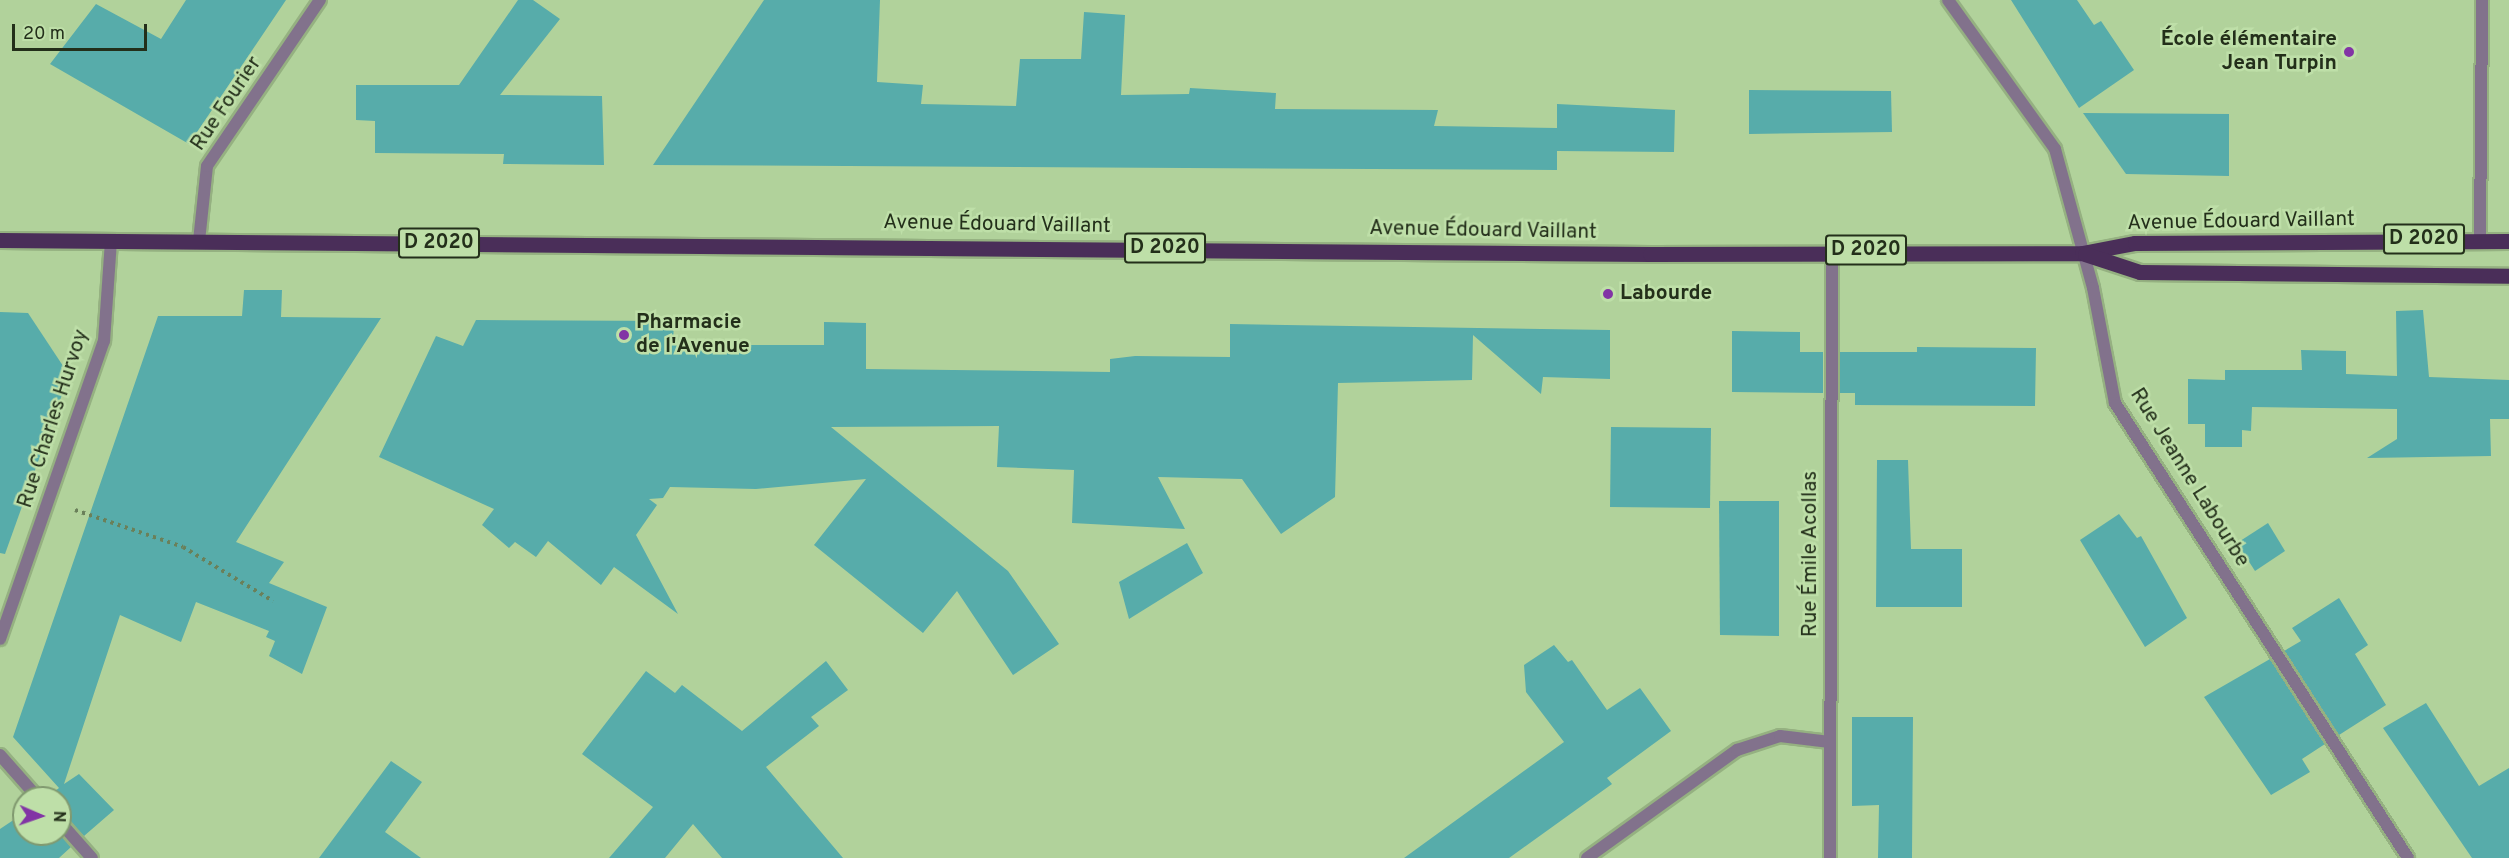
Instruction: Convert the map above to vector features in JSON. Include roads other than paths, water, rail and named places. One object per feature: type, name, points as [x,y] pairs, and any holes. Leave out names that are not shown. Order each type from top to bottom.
[{"type":"main road","name":"Avenue Édouard Vaillant","points":[[199,241],[1567,254],[1832,250],[2082,253],[2135,243],[2480,238],[2509,241]]},
{"type":"main road","name":"D 2020","points":[[0,240],[199,241]]},
{"type":"main road","name":"Avenue Édouard Vaillant","points":[[2082,253],[2140,272],[2509,276]]},
{"type":"street","name":"Rue Fourier","points":[[199,241],[207,166],[320,0]]},
{"type":"street","name":"Rue Jeanne Labourbe","points":[[1948,0],[2055,149],[2082,253],[2115,403],[2408,858]]},
{"type":"street","points":[[2480,238],[2482,0]]},
{"type":"street","name":"Rue Charles Hurvoy","points":[[0,639],[104,341],[111,241]]},
{"type":"street","name":"Rue Émile Acollas","points":[[1830,858],[1832,250]]},
{"type":"street","points":[[1587,858],[1737,750],[1780,736],[1830,741]]},
{"type":"street","points":[[0,755],[27,786]]},
{"type":"street","points":[[72,836],[92,858]]},
{"type":"place","name":"École élémentaire Jean Turpin","points":[[2349,52]]},
{"type":"place","name":"Labourde","points":[[1608,294]]},
{"type":"place","name":"Pharmacie de l'Avenue","points":[[624,335]]}]
